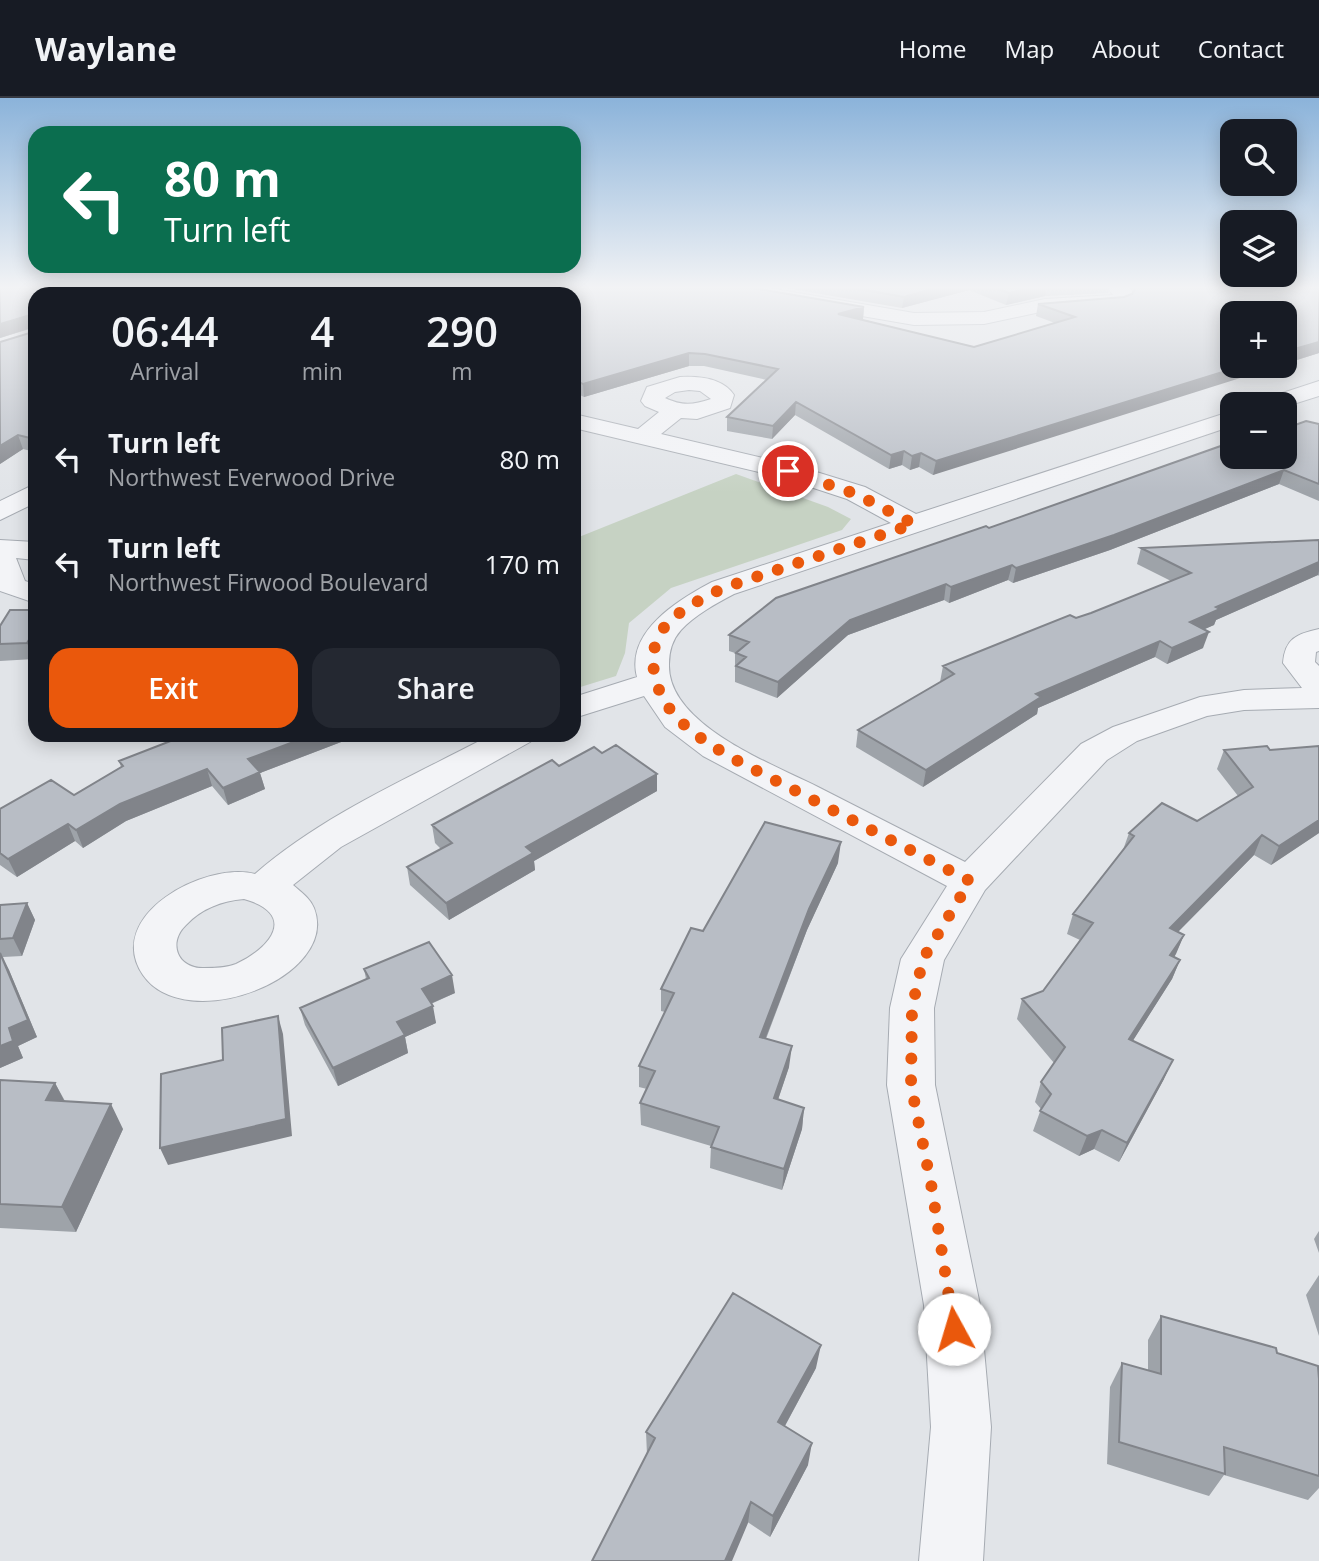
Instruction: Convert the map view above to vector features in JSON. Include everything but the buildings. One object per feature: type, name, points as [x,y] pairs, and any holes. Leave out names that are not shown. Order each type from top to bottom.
[{"type":"street","points":[[1297,395],[1319,388]]},
{"type":"street","points":[[643,437],[675,411]]},
{"type":"street","points":[[970,881],[732,758],[696,735],[671,713],[654,682],[652,651],[666,624],[694,603],[723,588],[1220,422]]},
{"type":"street","points":[[581,423],[827,482],[914,524]]},
{"type":"street","points":[[0,512],[28,496]]},
{"type":"street","points":[[28,551],[0,552],[12,587],[19,592],[28,593]]},
{"type":"street","points":[[1319,638],[1300,648],[1299,663],[1319,687]]},
{"type":"street","points":[[581,706],[654,682]]},
{"type":"street","points":[[951,1561],[961,1427],[952,1305],[911,1085],[912,1008],[923,959],[970,881],[1094,752],[1125,734],[1200,707],[1244,701],[1319,698]]},
{"type":"street","points":[[264,888],[299,857],[327,838],[505,742]]},
{"type":"green space","points":[[736,474],[828,507],[851,519],[842,530],[671,588],[629,623],[625,653],[616,676],[581,687],[581,536]]},
{"type":"route","points":[[788,471],[856,494],[914,524],[723,588],[694,603],[666,624],[652,651],[654,682],[671,713],[696,735],[732,758],[970,881],[923,959],[912,1008],[911,1085],[932,1189],[954,1329]]}]
